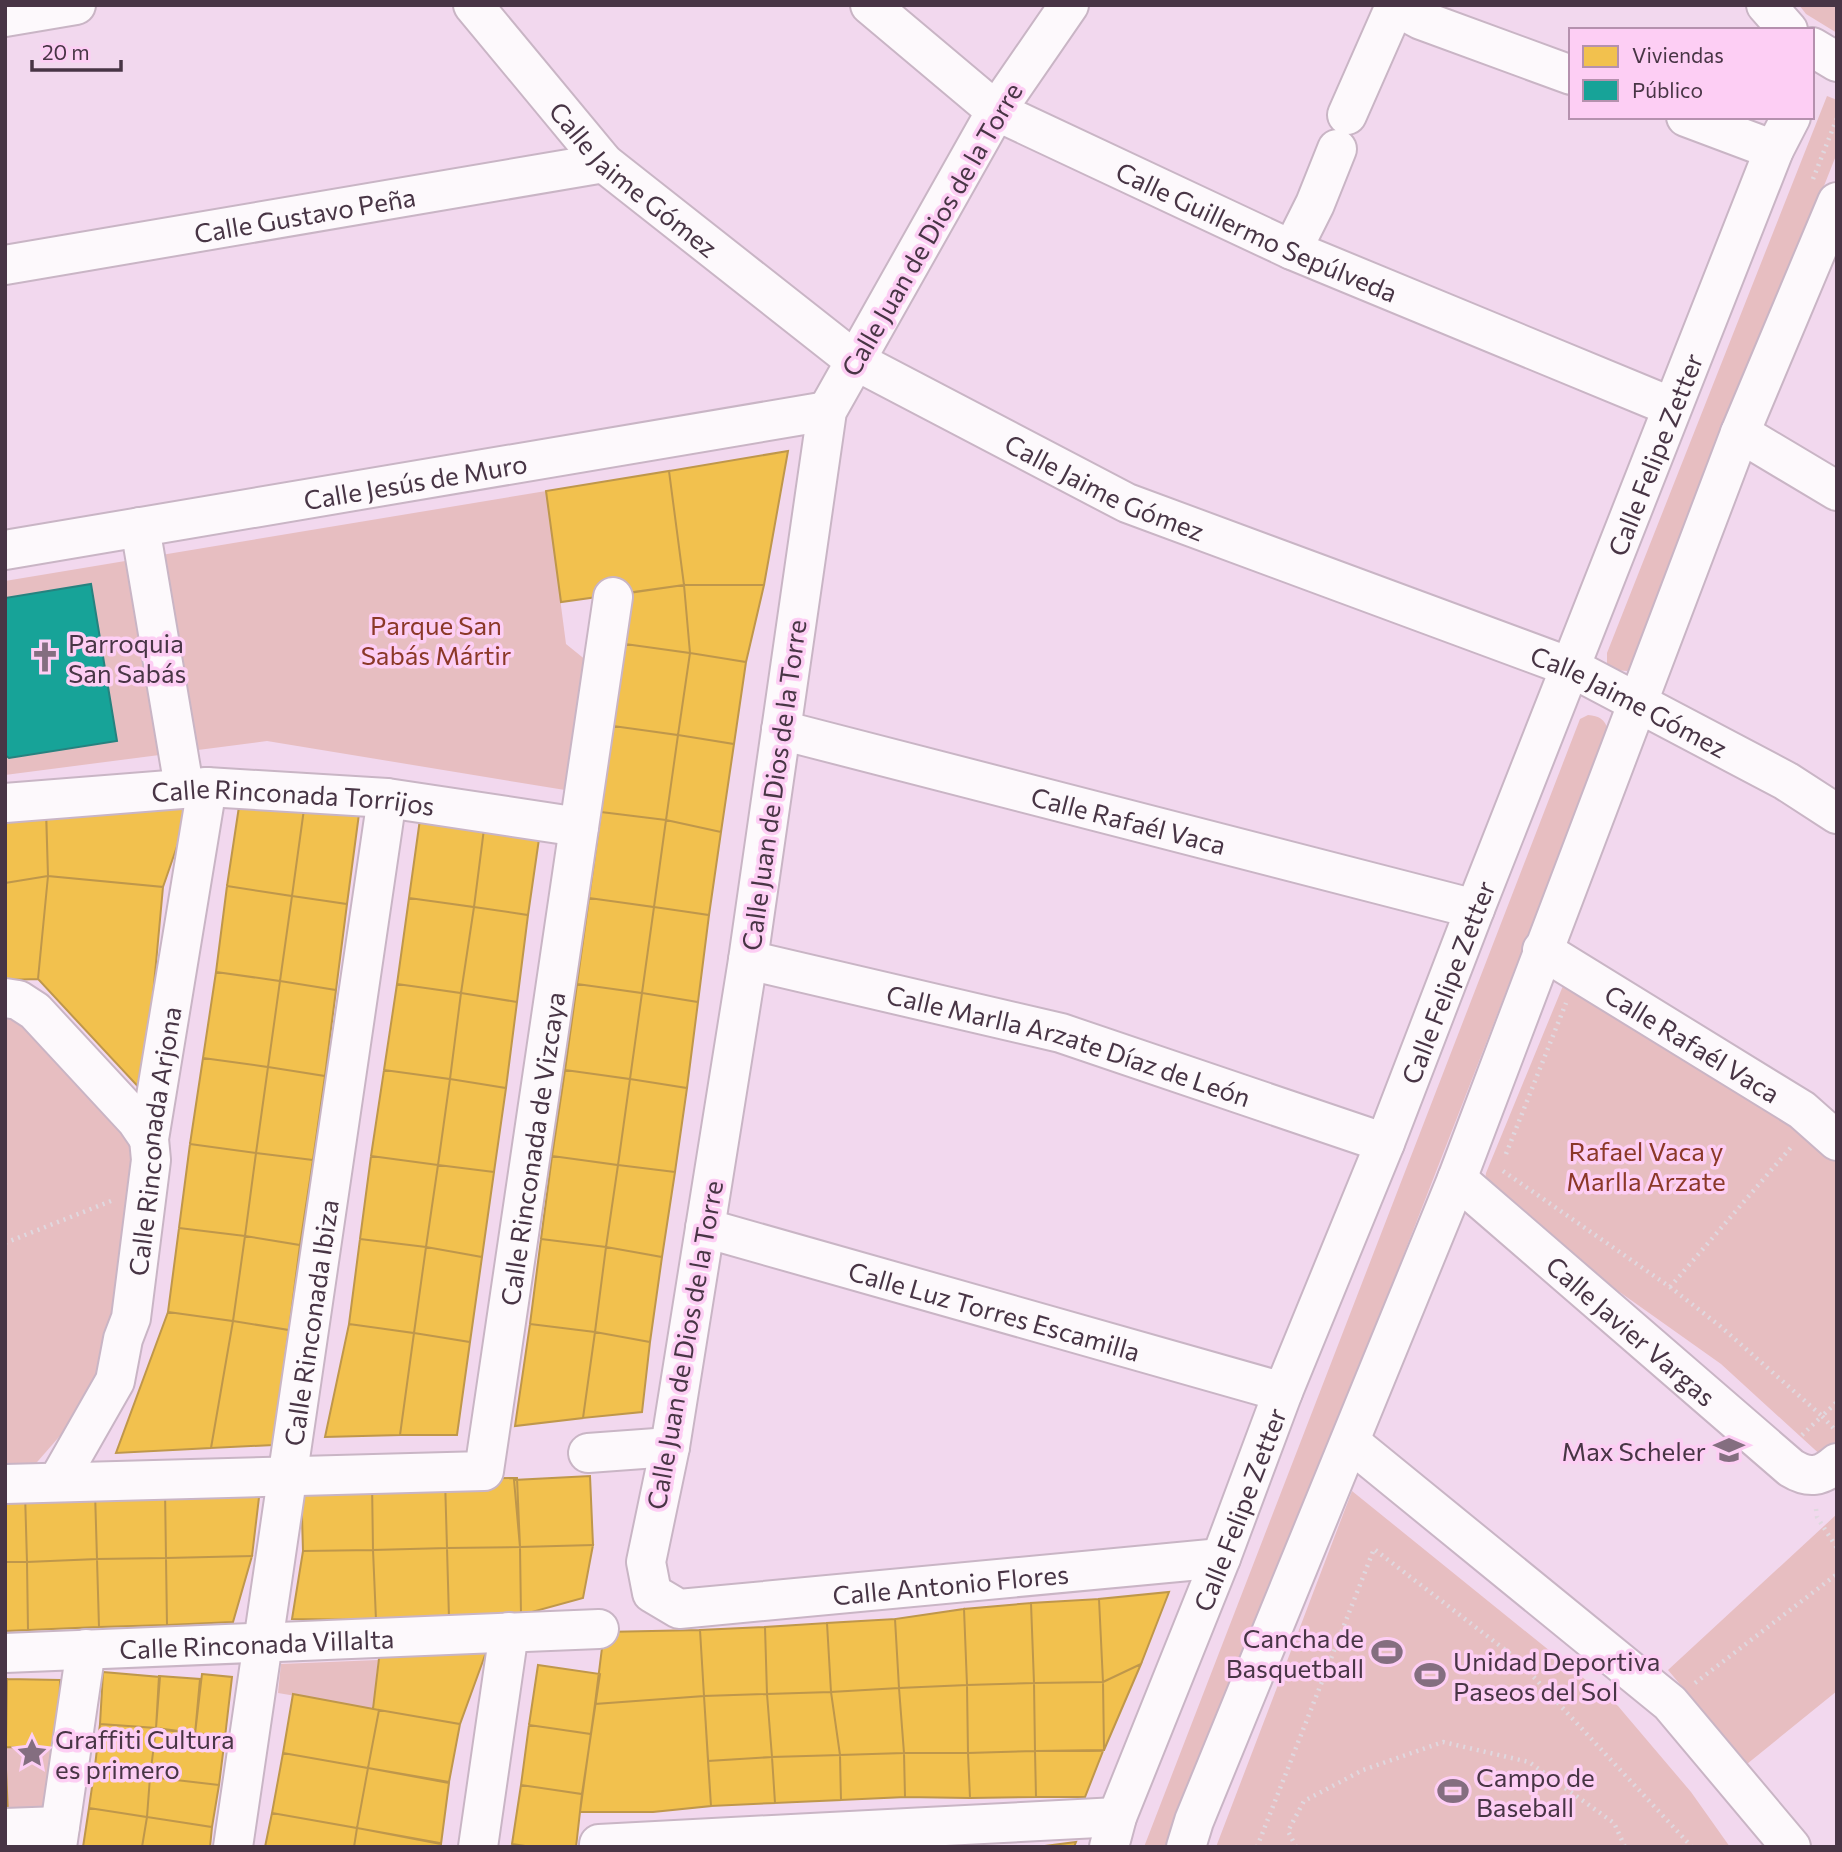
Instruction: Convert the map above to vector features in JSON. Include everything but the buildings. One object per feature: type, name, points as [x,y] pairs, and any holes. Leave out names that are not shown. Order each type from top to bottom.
[{"type":"street","points":[[5,17],[76,5]]},
{"type":"street","name":"Calle Jaime Gómez","points":[[473,5],[604,163],[854,360],[1127,503],[1570,667],[1786,780],[1837,814]]},
{"type":"street","name":"Calle Guillermo Sepúlveda","points":[[870,5],[996,111],[1292,250],[1672,407]]},
{"type":"street","name":"Calle Juan de Dios de la Torre","points":[[679,1609],[652,1592],[646,1562],[670,1447],[748,960],[827,411],[996,111],[1069,5]]},
{"type":"street","points":[[1766,5],[1786,28]]},
{"type":"street","points":[[1292,250],[1315,204],[1394,6],[1421,20],[1569,74]]},
{"type":"street","points":[[1697,119],[1783,134]]},
{"type":"street","name":"Calle Felipe Zetter","points":[[1113,1832],[1283,1392],[1385,1143],[1672,407],[1783,134]]},
{"type":"street","name":"Calle Gustavo Peña","points":[[5,265],[604,163]]},
{"type":"street","points":[[1186,1847],[1194,1821],[1457,1180],[1740,433],[1837,201]]},
{"type":"street","name":"Calle Jesús de Muro","points":[[5,550],[827,411]]},
{"type":"street","points":[[1740,433],[1837,491]]},
{"type":"street","name":"Calle Rinconada Arjona","points":[[58,1481],[115,1381],[123,1339],[131,1318],[151,1160],[149,1139],[196,787],[141,527]]},
{"type":"street","name":"Calle Rinconada de Vizcaya","points":[[287,1475],[484,1471],[613,597]]},
{"type":"street","name":"Calle Rafaél Vaca","points":[[781,730],[1475,909]]},
{"type":"street","name":"Calle Rinconada Torrijos","points":[[5,803],[196,787],[387,798],[579,827]]},
{"type":"street","name":"Calle Rinconada Ibiza","points":[[233,1847],[387,798]]},
{"type":"street","name":"Calle Rafaél Vaca","points":[[1542,950],[1802,1110],[1820,1145]]},
{"type":"street","name":"Calle Marlla Arzate Díaz de León","points":[[748,960],[1061,1033],[1385,1143]]},
{"type":"street","points":[[5,999],[18,1000],[35,1011],[136,1120],[149,1139]]},
{"type":"street","name":"Calle Javier Vargas","points":[[1457,1180],[1791,1468],[1824,1470]]},
{"type":"street","name":"Calle Luz Torres Escamilla","points":[[705,1228],[1283,1392]]},
{"type":"street","points":[[1350,1442],[1670,1703],[1791,1847]]},
{"type":"street","points":[[588,1453],[670,1447]]},
{"type":"street","points":[[5,1483],[287,1475]]},
{"type":"street","name":"Calle Antonio Flores","points":[[679,1609],[1221,1558]]},
{"type":"street","name":"Calle Rinconada Villalta","points":[[5,1653],[599,1629]]},
{"type":"street","points":[[478,1847],[509,1632]]},
{"type":"street","points":[[5,1828],[58,1836],[86,1649]]},
{"type":"street","points":[[599,1844],[1113,1832]]},
{"type":"path","points":[[1505,1156],[1568,996]]},
{"type":"path","points":[[1670,1287],[1796,1142],[1820,1145]]},
{"type":"path","points":[[1500,1169],[1670,1287],[1720,1326],[1837,1432]]},
{"type":"path","points":[[5,1243],[122,1196]]},
{"type":"path","points":[[1779,1457],[1837,1402]]},
{"type":"path","points":[[1824,1470],[1817,1517],[1837,1548]]},
{"type":"path","points":[[1257,1847],[1374,1549],[1517,1659],[1692,1847]]},
{"type":"path","points":[[1670,1703],[1837,1574]]},
{"type":"path","points":[[1296,1847],[1288,1830],[1304,1801],[1363,1770],[1443,1742],[1529,1762],[1614,1823],[1625,1847]]},
{"type":"green space","points":[[1799,5],[1837,5],[1837,33],[1806,14]]},
{"type":"green space","points":[[1827,96],[1837,100],[1837,153],[1635,664],[1627,671],[1616,670],[1607,664],[1607,653]]},
{"type":"green space","name":"Parque San Sabás Mártir","points":[[546,491],[566,644],[587,661],[565,790],[267,741],[5,775],[5,581]]},
{"type":"green space","points":[[1588,715],[1601,719],[1608,730],[1173,1847],[1144,1847],[1580,719]]},
{"type":"green space","name":"Rafael Vaca y Marlla Arzate","points":[[1565,981],[1708,1063],[1837,1161],[1837,1449],[1825,1459],[1721,1364],[1535,1232],[1483,1191],[1486,1173]]},
{"type":"green space","points":[[5,1003],[147,1141],[142,1230],[87,1405],[31,1469],[5,1470]]},
{"type":"green space","name":"Unidad Deportiva Paseos del Sol","points":[[1352,1491],[1618,1706],[1691,1792],[1730,1847],[1216,1847]]},
{"type":"green space","points":[[1837,1514],[1837,1691],[1747,1764],[1668,1670]]},
{"type":"green space","points":[[378,1660],[373,1709],[278,1693],[281,1664]]},
{"type":"green space","points":[[6,1747],[59,1748],[44,1814],[8,1814]]},
{"type":"place","name":"Parroquia San Sabás","points":[[45,657]]},
{"type":"place","name":"Max Scheler","points":[[1729,1450]]},
{"type":"place","name":"Cancha de Basquetball","points":[[1387,1652]]},
{"type":"place","name":"Unidad Deportiva Paseos del Sol","points":[[1430,1675]]},
{"type":"place","name":"Graffiti Cultura es primero","points":[[32,1753]]},
{"type":"place","name":"Campo de Baseball","points":[[1453,1791]]}]
